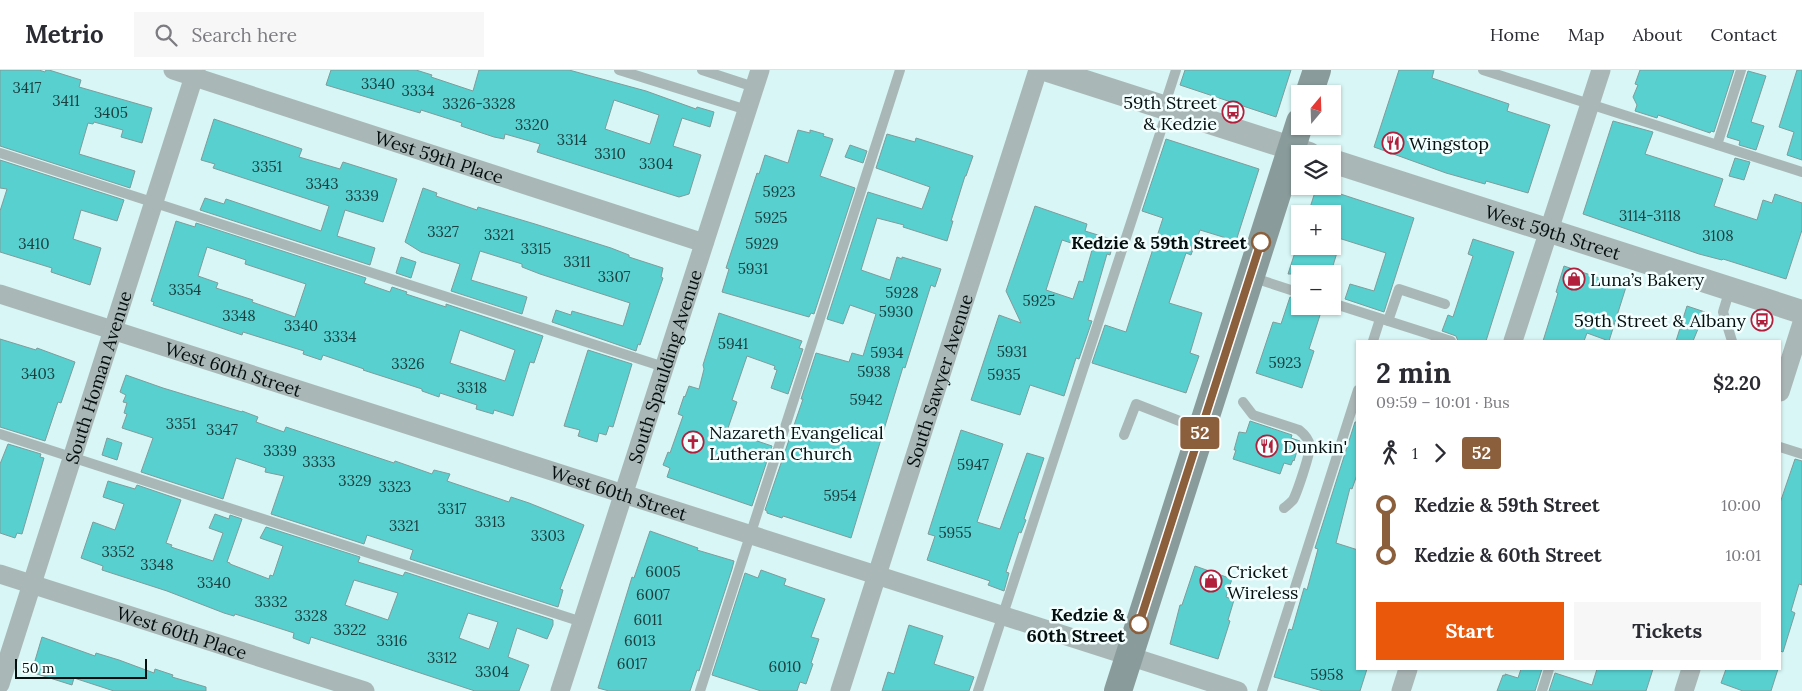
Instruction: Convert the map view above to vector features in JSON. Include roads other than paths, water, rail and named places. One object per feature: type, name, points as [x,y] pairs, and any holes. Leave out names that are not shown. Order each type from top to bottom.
[{"type":"main road","points":[[1312,85],[1317,70]]},
{"type":"main road","points":[[1118,691],[1250,277],[1291,174]]},
{"type":"street","name":"West 59th Place","points":[[174,70],[195,73],[704,242]]},
{"type":"street","name":"South Sawyer Avenue","points":[[840,691],[1038,70]]},
{"type":"street","points":[[1048,70],[1291,148]]},
{"type":"street","points":[[1513,340],[1600,70]]},
{"type":"street","name":"South Homan Avenue","points":[[0,684],[195,73]]},
{"type":"street","name":"South Spaulding Avenue","points":[[560,691],[757,79]]},
{"type":"street","name":"West 59th Street","points":[[1341,164],[1802,312]]},
{"type":"street","name":"West 60th Street","points":[[0,294],[1238,691]]},
{"type":"street","points":[[1781,389],[1802,324]]},
{"type":"street","name":"West 60th Place","points":[[0,574],[365,691]]},
{"type":"street","points":[[1401,691],[1408,670]]},
{"type":"street","points":[[1684,691],[1691,670]]},
{"type":"lane","points":[[619,70],[747,110]]},
{"type":"lane","points":[[702,70],[757,79]]},
{"type":"lane","points":[[700,691],[900,70]]},
{"type":"lane","points":[[978,691],[1166,108],[1176,70]]},
{"type":"lane","points":[[1483,70],[1802,172]]},
{"type":"lane","points":[[1717,145],[1741,70]]},
{"type":"lane","points":[[0,153],[664,367]]},
{"type":"lane","points":[[1250,277],[1291,290]]},
{"type":"lane","points":[[1374,340],[1399,289],[1445,304]]},
{"type":"lane","points":[[1730,289],[1723,312],[1732,340]]},
{"type":"lane","points":[[1341,306],[1447,340]]},
{"type":"lane","points":[[1262,691],[1356,396]]},
{"type":"lane","points":[[1243,402],[1253,415],[1299,430],[1308,440],[1310,447],[1297,490],[1292,500],[1284,508]]},
{"type":"lane","points":[[1124,435],[1136,404],[1201,429]]},
{"type":"lane","points":[[0,434],[582,622]]},
{"type":"lane","points":[[1781,447],[1802,454]]},
{"type":"lane","points":[[1542,691],[1549,670]]},
{"type":"place","name":"59th Street & Kedzie","points":[[1233,112]]},
{"type":"place","name":"Wingstop","points":[[1393,143]]},
{"type":"place","name":"Kedzie & 59th Street","points":[[1261,242]]},
{"type":"place","name":"Luna’s Bakery","points":[[1574,279]]},
{"type":"place","name":"59th Street & Albany","points":[[1762,320]]},
{"type":"place","name":"Nazareth Evangelical Lutheran Church","points":[[693,442]]},
{"type":"place","name":"Dunkin'","points":[[1267,446]]},
{"type":"place","name":"Cricket Wireless","points":[[1211,581]]},
{"type":"place","name":"Kedzie & 60th Street","points":[[1139,624]]}]
